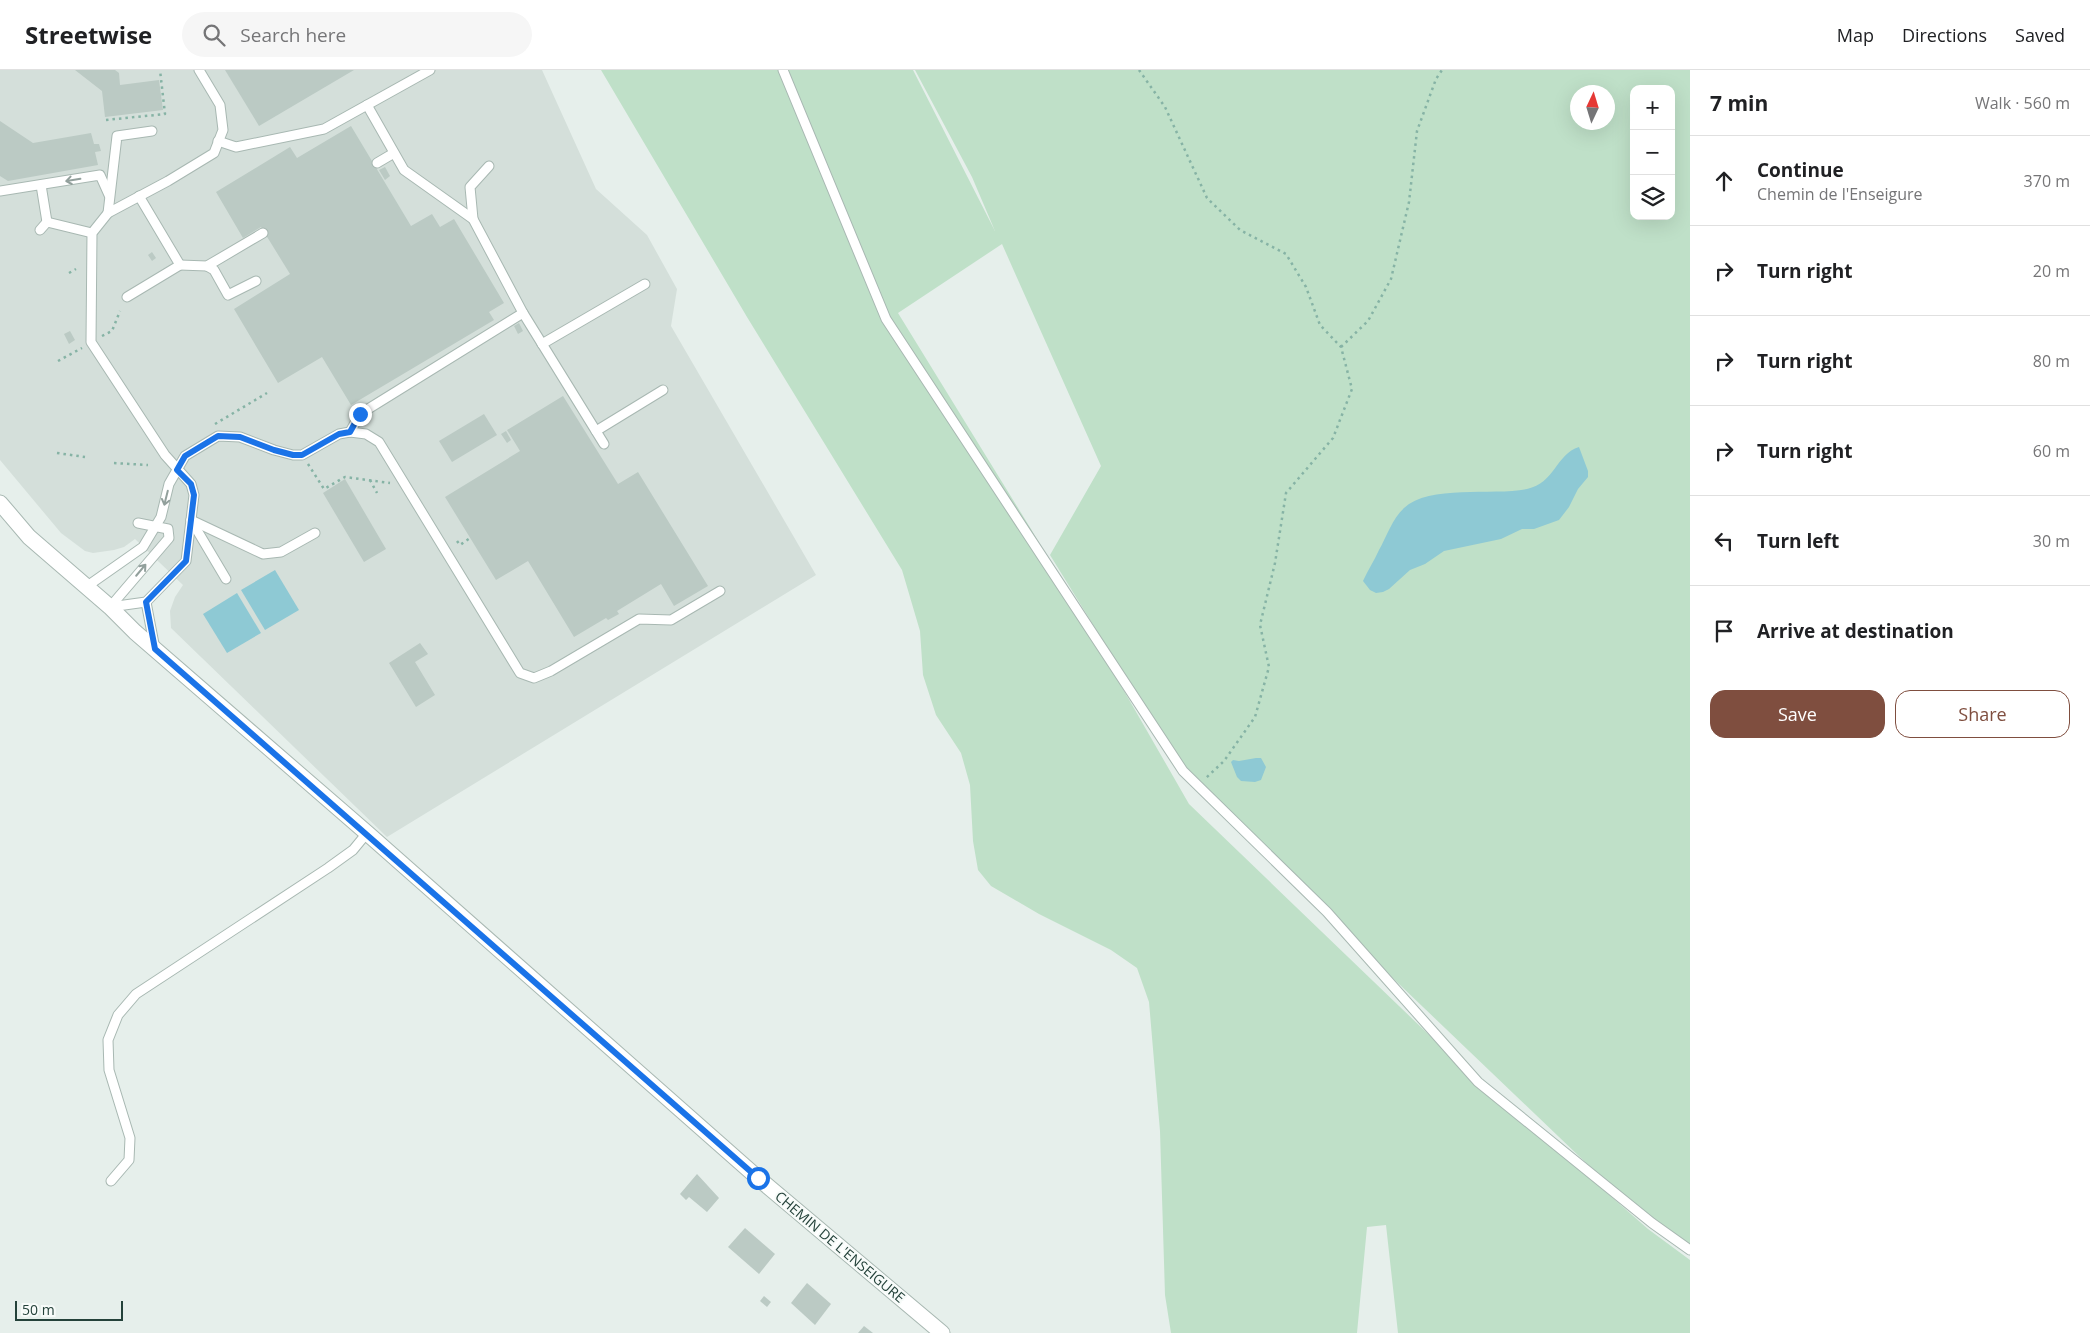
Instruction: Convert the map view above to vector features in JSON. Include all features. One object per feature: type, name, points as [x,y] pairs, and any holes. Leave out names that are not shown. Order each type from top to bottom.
[{"type":"street","name":"CHEMIN DE L'ENSEIGURE","points":[[0,503],[29,538],[110,607],[155,649],[758,1178],[942,1333]]},
{"type":"lane","points":[[110,607],[146,602],[186,561],[194,495],[191,484],[177,470],[91,342],[92,234],[108,213],[214,153],[223,130],[220,105],[199,70]]},
{"type":"lane","points":[[218,141],[236,147],[324,129],[430,70]]},
{"type":"lane","points":[[783,70],[886,319],[1183,771],[1327,912],[1478,1082],[1652,1223],[1690,1250]]},
{"type":"lane","points":[[367,105],[404,170],[473,219]]},
{"type":"lane","points":[[108,213],[117,136],[152,130]]},
{"type":"lane","points":[[377,163],[394,153]]},
{"type":"lane","points":[[489,166],[470,187],[473,219],[523,313],[604,444]]},
{"type":"lane","points":[[0,191],[100,175],[109,195]]},
{"type":"lane","points":[[41,185],[47,222]]},
{"type":"lane","points":[[139,196],[180,265]]},
{"type":"lane","points":[[40,230],[47,222]]},
{"type":"lane","points":[[47,222],[92,234]]},
{"type":"lane","points":[[207,266],[263,233]]},
{"type":"lane","points":[[127,297],[180,265],[207,266],[214,270],[228,295],[256,280]]},
{"type":"lane","points":[[542,344],[645,284]]},
{"type":"lane","points":[[350,432],[360,414],[523,313]]},
{"type":"lane","points":[[596,431],[663,390]]},
{"type":"lane","points":[[86,587],[143,547],[161,517],[169,484],[185,456],[218,436],[240,437],[274,450],[293,455],[302,455],[339,434],[350,432],[366,434],[379,442],[520,673],[534,678],[551,671],[639,619],[671,620],[720,591]]},
{"type":"lane","points":[[191,520],[263,554],[281,552],[315,533]]},
{"type":"lane","points":[[191,520],[226,579]]},
{"type":"lane","points":[[110,607],[169,538],[168,529],[138,523]]},
{"type":"lane","points":[[146,602],[155,649]]},
{"type":"lane","points":[[111,1181],[129,1160],[130,1138],[109,1070],[108,1040],[118,1015],[136,994],[328,868],[352,850],[367,833]]},
{"type":"path","points":[[106,120],[165,114],[160,70]]},
{"type":"path","points":[[1139,70],[1165,107],[1207,198],[1240,230],[1286,254],[1306,287],[1320,325],[1341,348],[1352,388],[1333,438],[1286,492],[1275,563],[1260,624],[1269,667],[1256,716],[1224,761],[1199,785]]},
{"type":"path","points":[[1341,348],[1368,321],[1391,280],[1410,202],[1417,130],[1436,79],[1442,70]]},
{"type":"path","points":[[69,273],[76,269]]},
{"type":"path","points":[[101,337],[112,331],[120,310]]},
{"type":"path","points":[[58,361],[82,348]]},
{"type":"path","points":[[211,426],[267,393]]},
{"type":"path","points":[[57,453],[85,458]]},
{"type":"path","points":[[114,463],[148,465]]},
{"type":"path","points":[[308,464],[324,489],[344,477],[398,484]]},
{"type":"path","points":[[370,480],[377,493]]},
{"type":"path","points":[[457,541],[460,545],[470,538]]},
{"type":"shaded area","points":[[0,70],[542,70],[596,189],[647,235],[677,289],[671,326],[816,575],[387,837],[171,628],[170,611],[175,597],[183,585],[135,539],[124,547],[114,550],[93,553],[85,551],[61,533],[0,460]]},
{"type":"green space","points":[[601,70],[913,70],[995,231],[972,177],[915,70],[1690,70],[1690,1248],[1652,1226],[1194,788],[1050,555],[1101,466],[1002,244],[898,313],[1031,529],[1189,804],[1451,1056],[1648,1229],[1690,1260],[1690,1333],[1398,1333],[1386,1225],[1367,1227],[1357,1333],[1171,1333],[1165,1295],[1160,1131],[1149,1002],[1137,968],[1111,950],[1039,914],[991,886],[978,870],[973,841],[970,785],[961,753],[936,715],[923,675],[920,631],[902,570],[747,317]]},
{"type":"water","points":[[1579,447],[1588,471],[1588,477],[1578,489],[1569,507],[1559,520],[1534,529],[1522,529],[1501,539],[1444,551],[1425,564],[1410,570],[1383,592],[1376,593],[1370,590],[1363,581],[1396,517],[1404,508],[1415,501],[1445,493],[1527,489],[1544,481],[1565,456]]},
{"type":"water","points":[[275,570],[299,610],[265,630],[241,590]]},
{"type":"water","points":[[237,593],[261,633],[227,653],[203,614]]},
{"type":"water","points":[[1261,758],[1266,767],[1261,780],[1255,782],[1241,781],[1237,777],[1231,762],[1233,760],[1239,761]]},
{"type":"building","points":[[75,70],[115,70],[119,73],[120,85],[159,80],[163,110],[105,117],[102,91]]},
{"type":"building","points":[[225,70],[354,70],[259,126]]},
{"type":"building","points":[[0,121],[33,143],[91,133],[94,144],[99,144],[101,151],[95,152],[98,165],[8,181],[0,176]]},
{"type":"building","points":[[351,126],[411,226],[432,214],[440,227],[454,219],[504,303],[489,312],[494,320],[351,405],[322,357],[278,383],[234,309],[290,274],[261,227],[243,238],[216,192],[290,147],[297,158]]},
{"type":"building","points":[[385,167],[390,176],[385,180],[379,170]]},
{"type":"building","points":[[152,252],[156,258],[152,261],[148,255]]},
{"type":"building","points":[[519,323],[523,331],[518,334],[514,326]]},
{"type":"building","points":[[70,331],[75,340],[69,344],[64,334]]},
{"type":"building","points":[[563,396],[618,484],[638,472],[708,586],[674,606],[661,584],[617,611],[619,614],[608,620],[606,618],[574,637],[528,561],[496,580],[445,497],[520,451],[507,430]]},
{"type":"building","points":[[484,414],[497,435],[452,462],[439,441]]},
{"type":"building","points":[[506,431],[511,440],[507,443],[501,434]]},
{"type":"building","points":[[345,479],[386,549],[364,562],[323,493]]},
{"type":"building","points":[[420,643],[428,654],[415,662],[435,695],[416,707],[389,663]]},
{"type":"building","points":[[697,1174],[719,1198],[707,1212],[689,1197],[686,1200],[680,1194]]},
{"type":"building","points":[[745,1228],[775,1254],[759,1274],[728,1247]]},
{"type":"building","points":[[807,1283],[831,1304],[815,1325],[791,1303]]},
{"type":"building","points":[[764,1296],[771,1302],[767,1307],[760,1301]]},
{"type":"building","points":[[864,1326],[873,1333],[858,1333]]},
{"type":"route","points":[[360,414],[350,432],[339,434],[302,455],[293,455],[274,450],[240,437],[218,436],[185,456],[177,470],[191,484],[194,495],[186,561],[146,602],[155,649],[758,1178]]}]
